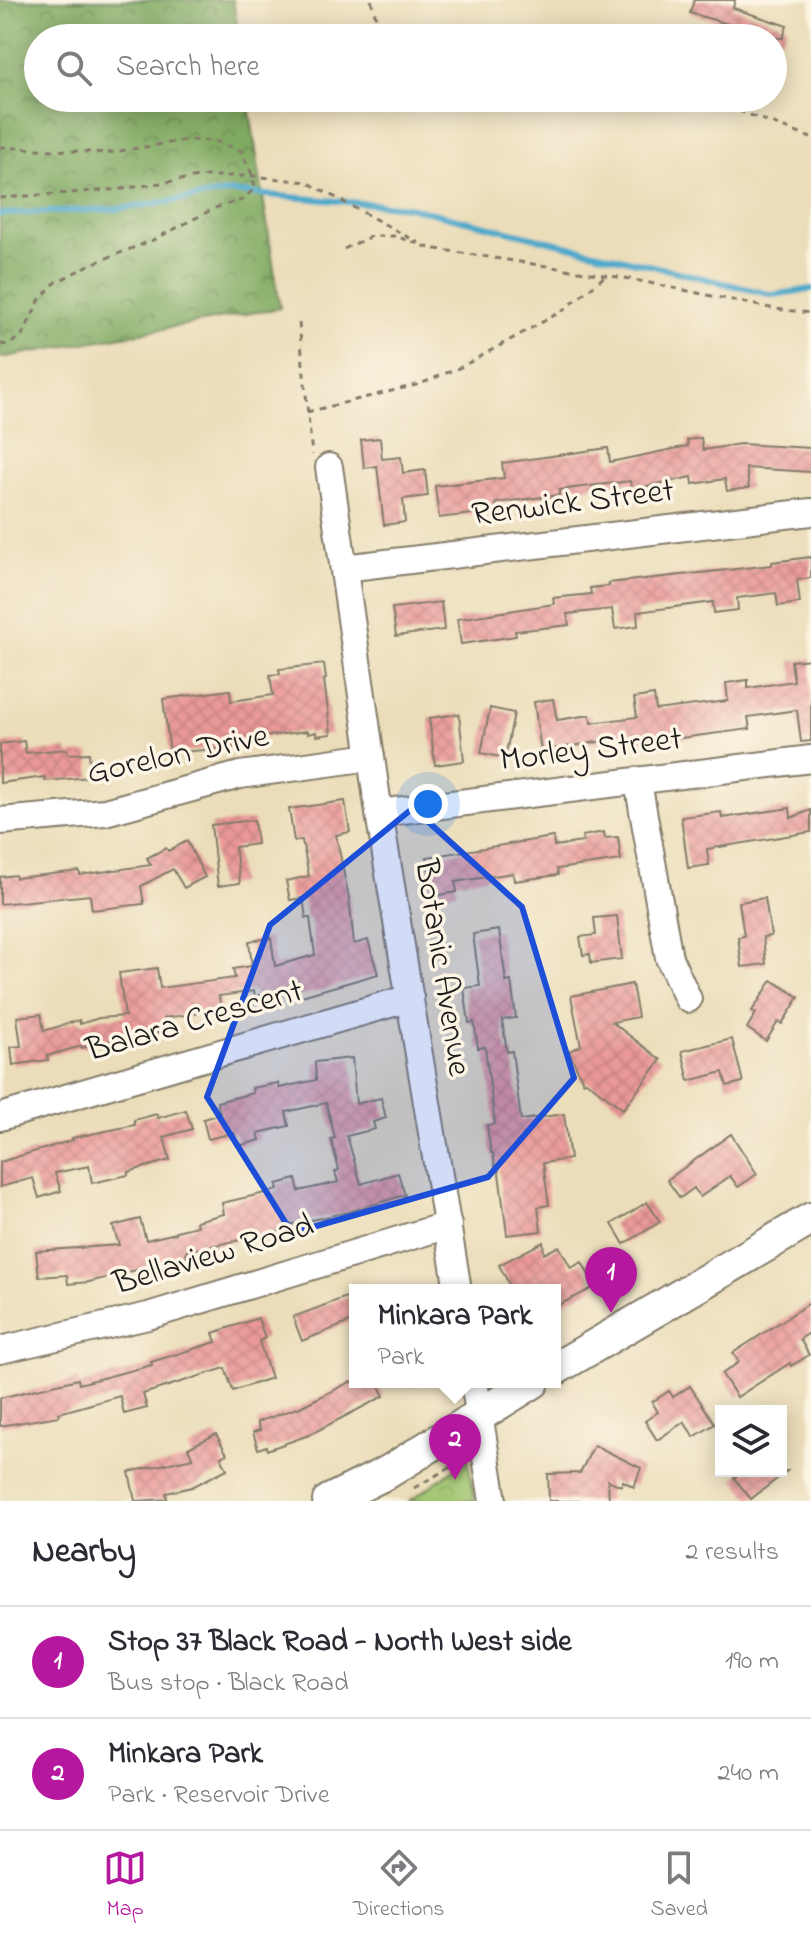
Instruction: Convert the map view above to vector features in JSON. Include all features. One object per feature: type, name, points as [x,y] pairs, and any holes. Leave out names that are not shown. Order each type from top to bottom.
[{"type":"main road","points":[[561,1365],[811,1219]]},
{"type":"main road","points":[[329,1501],[388,1472],[523,1388]]},
{"type":"street","name":"Botanic Avenue","points":[[329,467],[379,813],[457,1284]]},
{"type":"street","name":"Renwick Street","points":[[344,568],[811,512]]},
{"type":"street","name":"Gorelon Drive","points":[[0,821],[105,812],[240,775],[371,757]]},
{"type":"street","name":"Morley Street","points":[[379,813],[811,759]]},
{"type":"street","points":[[638,782],[669,958],[688,999]]},
{"type":"street","name":"Balara Crescent","points":[[0,1117],[410,998]]},
{"type":"street","name":"Bellaview Road","points":[[0,1350],[148,1316],[448,1225]]},
{"type":"street","points":[[475,1388],[493,1501]]},
{"type":"path","points":[[371,0],[378,24]]},
{"type":"path","points":[[742,112],[811,138]]},
{"type":"path","points":[[0,147],[108,153],[187,140],[215,141],[241,151],[255,188],[242,200],[215,208],[151,241],[89,265],[55,283],[40,299],[23,334],[9,345],[0,344]]},
{"type":"path","points":[[0,198],[122,189],[205,176],[253,176],[307,182],[430,248]]},
{"type":"path","points":[[344,249],[372,236],[395,236],[430,248],[811,313]]},
{"type":"path","points":[[307,412],[420,384],[461,367],[564,310],[605,276]]},
{"type":"path","points":[[299,323],[313,462],[329,467]]},
{"type":"path","points":[[409,1491],[485,1448]]},
{"type":"highlighted area","points":[[413,808],[522,907],[574,1078],[488,1177],[292,1233],[207,1097],[270,925]]},
{"type":"green space","points":[[0,0],[233,0],[237,24],[24,24],[24,112],[250,112],[280,308],[0,358]]},
{"type":"green space","points":[[468,1459],[475,1501],[410,1501]]},
{"type":"building","points":[[694,0],[735,0],[733,8],[781,24],[728,24],[690,13]]},
{"type":"building","points":[[380,438],[382,459],[401,457],[403,473],[425,470],[428,496],[403,499],[405,522],[384,525],[377,466],[364,468],[361,440]]},
{"type":"building","points":[[701,438],[703,450],[740,444],[811,448],[811,472],[746,468],[749,488],[727,491],[725,479],[693,484],[692,477],[632,489],[630,481],[559,490],[559,495],[496,503],[497,511],[439,518],[435,486],[504,478],[502,463],[608,448],[610,462],[688,446],[687,440]]},
{"type":"building","points":[[811,557],[811,578],[797,580],[800,603],[778,606],[776,593],[737,598],[738,610],[714,613],[713,602],[637,612],[638,626],[615,629],[612,609],[567,614],[569,625],[515,631],[516,636],[461,644],[457,619],[554,604],[553,598],[591,594],[590,588],[609,586],[609,583],[772,565],[772,562]]},
{"type":"building","points":[[441,602],[444,630],[396,636],[392,608]]},
{"type":"building","points":[[811,659],[811,741],[801,742],[797,710],[748,717],[750,729],[604,748],[604,741],[541,751],[534,702],[553,699],[557,720],[590,715],[591,723],[637,717],[634,698],[654,695],[656,710],[728,701],[726,683],[748,680],[748,688],[794,681],[791,661]]},
{"type":"building","points":[[324,664],[331,734],[316,736],[316,732],[308,734],[308,731],[261,737],[262,745],[170,753],[163,699],[230,690],[231,701],[273,695],[270,675],[280,674],[279,669]]},
{"type":"building","points":[[490,708],[514,713],[505,758],[481,753]]},
{"type":"building","points":[[459,714],[464,761],[435,765],[429,718]]},
{"type":"building","points":[[24,741],[26,753],[67,749],[68,754],[89,753],[91,777],[45,781],[45,777],[0,783],[0,744]]},
{"type":"building","points":[[345,801],[350,832],[336,835],[349,898],[354,944],[368,940],[378,974],[298,997],[296,990],[255,996],[254,991],[219,996],[221,1010],[164,1018],[166,1032],[81,1046],[47,1056],[48,1060],[13,1065],[11,1047],[21,1046],[17,1017],[41,1014],[44,1031],[79,1020],[80,1024],[99,1018],[125,1016],[119,973],[157,968],[160,988],[235,978],[233,969],[252,966],[249,941],[271,938],[275,966],[315,955],[310,918],[306,918],[303,898],[290,900],[286,881],[309,876],[302,840],[294,841],[289,809]]},
{"type":"building","points":[[790,808],[791,818],[811,810],[811,832],[707,849],[709,865],[688,868],[681,817],[721,812],[722,818]]},
{"type":"building","points":[[254,820],[257,844],[235,847],[240,883],[218,886],[211,825]]},
{"type":"building","points":[[604,832],[605,838],[618,837],[621,860],[557,869],[558,875],[514,881],[513,873],[455,882],[457,892],[433,896],[427,857],[553,837],[554,846],[583,842],[582,836]]},
{"type":"building","points":[[187,841],[205,877],[184,888],[173,869],[141,886],[144,904],[92,910],[90,895],[0,904],[0,877],[79,871],[80,875],[151,865],[147,858]]},
{"type":"building","points":[[765,898],[771,936],[763,937],[766,964],[742,967],[738,937],[744,936],[739,902]]},
{"type":"building","points":[[617,916],[622,959],[591,963],[590,954],[583,955],[580,937],[596,935],[594,918]]},
{"type":"building","points":[[499,930],[506,982],[511,981],[516,1018],[502,1020],[507,1052],[512,1051],[521,1120],[564,1114],[570,1159],[543,1163],[549,1205],[538,1207],[541,1231],[507,1235],[498,1165],[495,1166],[491,1153],[487,1125],[495,1124],[485,1047],[478,1048],[474,1022],[469,1023],[464,988],[480,986],[473,934]]},
{"type":"building","points":[[772,980],[799,997],[782,1024],[778,1022],[766,1041],[747,1028],[756,1013],[752,1011]]},
{"type":"building","points":[[632,984],[638,1017],[612,1022],[661,1060],[623,1109],[586,1081],[583,1082],[569,1051],[581,1046],[571,996]]},
{"type":"building","points":[[732,1039],[743,1082],[727,1086],[723,1072],[689,1081],[682,1051]]},
{"type":"building","points":[[352,1058],[356,1104],[381,1098],[386,1118],[373,1122],[375,1129],[347,1136],[361,1184],[398,1173],[405,1195],[284,1226],[285,1231],[186,1251],[187,1257],[89,1282],[68,1284],[67,1275],[39,1277],[36,1251],[119,1245],[113,1226],[140,1219],[146,1240],[197,1226],[196,1221],[224,1214],[222,1203],[278,1190],[277,1184],[296,1179],[299,1191],[338,1182],[335,1172],[339,1170],[331,1139],[335,1138],[326,1103],[286,1112],[289,1126],[258,1133],[260,1140],[238,1146],[234,1133],[208,1139],[203,1119],[220,1114],[217,1102],[253,1093],[252,1088],[278,1083],[279,1088],[316,1080],[315,1062]]},
{"type":"building","points":[[186,1110],[192,1129],[164,1137],[170,1160],[128,1172],[128,1175],[92,1183],[89,1166],[55,1173],[61,1191],[39,1198],[33,1178],[0,1187],[0,1162],[72,1138],[135,1125],[134,1120],[157,1114],[158,1118]]},
{"type":"building","points":[[731,1134],[757,1174],[738,1187],[730,1176],[700,1197],[694,1188],[680,1198],[667,1180]]},
{"type":"building","points":[[647,1202],[660,1222],[624,1244],[612,1224]]},
{"type":"building","points":[[543,1242],[544,1254],[559,1246],[571,1268],[582,1262],[595,1287],[561,1304],[561,1284],[509,1284],[499,1265]]},
{"type":"building","points":[[349,1296],[349,1322],[302,1341],[293,1317]]},
{"type":"building","points":[[811,1302],[811,1332],[800,1339],[809,1355],[791,1366],[790,1363],[737,1397],[722,1374],[739,1362],[733,1353]]},
{"type":"building","points":[[258,1318],[265,1338],[259,1341],[271,1378],[233,1391],[225,1368],[143,1394],[147,1408],[124,1414],[120,1396],[59,1413],[59,1416],[0,1426],[0,1398],[78,1379],[79,1384],[152,1365],[151,1362],[216,1342],[213,1333]]},
{"type":"building","points":[[349,1382],[349,1388],[380,1388],[384,1396],[309,1435],[267,1450],[266,1446],[258,1449],[253,1432],[260,1430],[257,1422],[300,1407]]},
{"type":"building","points":[[690,1386],[715,1424],[694,1437],[684,1422],[657,1440],[645,1421],[658,1412],[652,1402],[669,1391],[673,1397]]},
{"type":"building","points":[[216,1434],[227,1454],[221,1457],[227,1469],[192,1487],[166,1493],[167,1499],[135,1501],[129,1472],[193,1458],[188,1448]]},
{"type":"building","points":[[594,1445],[641,1468],[634,1487],[623,1481],[621,1486],[608,1480],[609,1501],[549,1501],[548,1474],[580,1473]]},
{"type":"building","points":[[735,1477],[779,1477],[751,1499]]},
{"type":"waterway","points":[[0,214],[118,209],[232,192],[408,207],[773,295],[811,289]]},
{"type":"place","name":"Stop 37 Black Road - North West side","points":[[611,1313]]},
{"type":"place","name":"Minkara Park","points":[[455,1480]]}]
